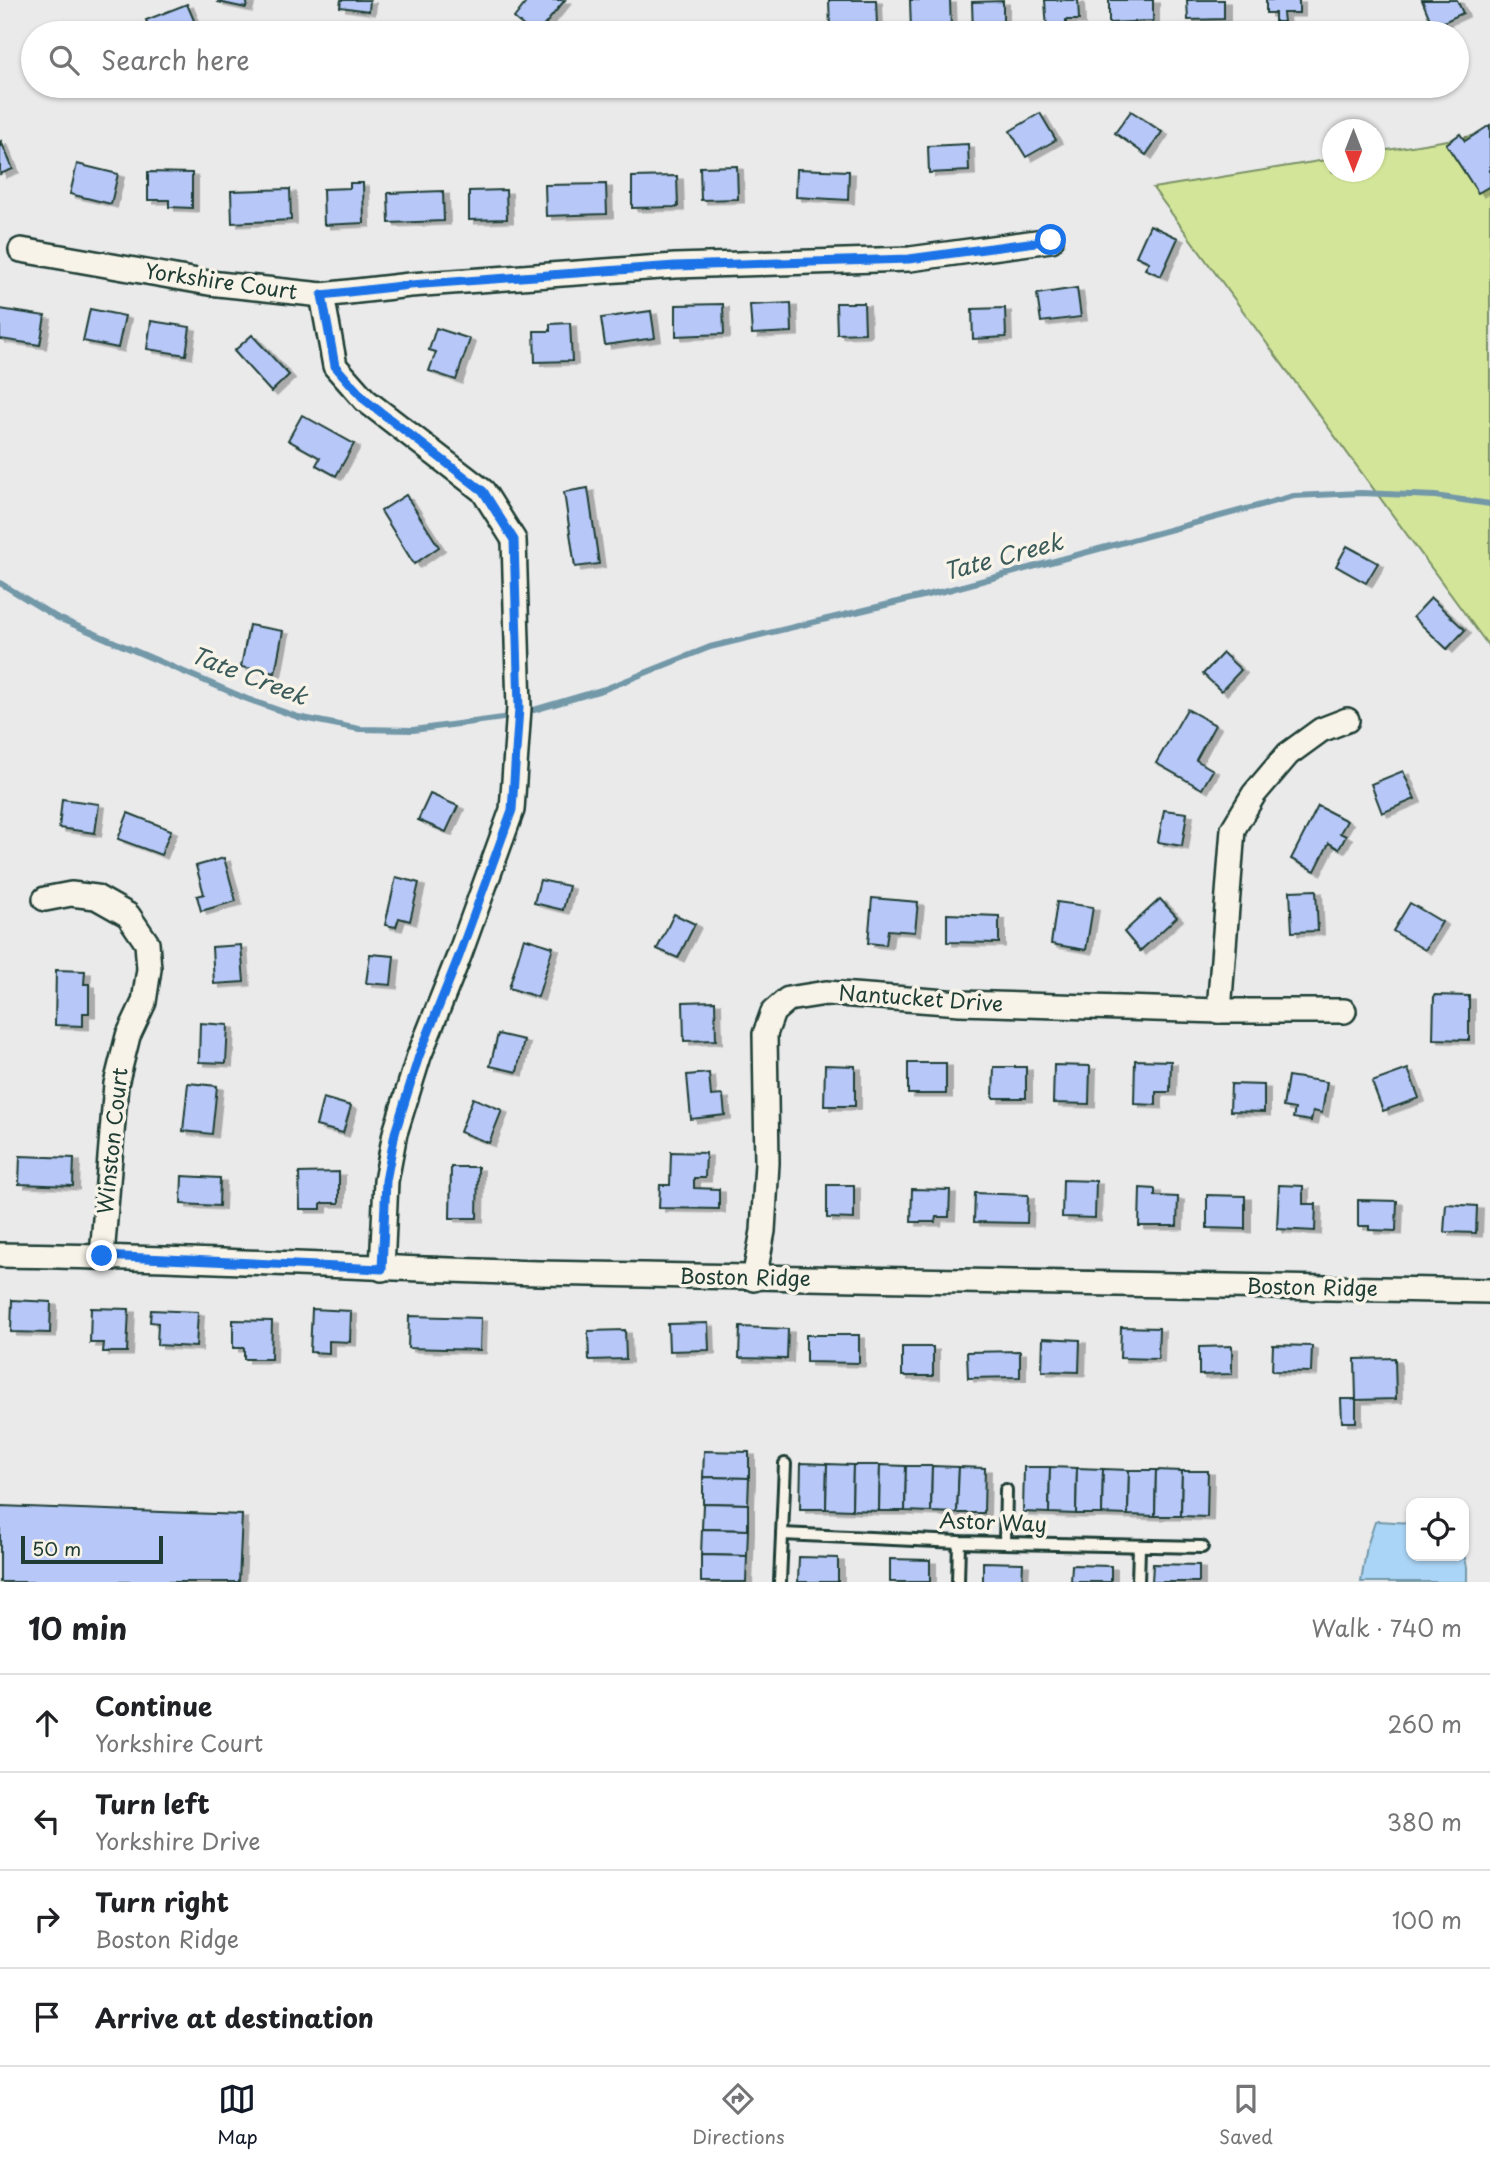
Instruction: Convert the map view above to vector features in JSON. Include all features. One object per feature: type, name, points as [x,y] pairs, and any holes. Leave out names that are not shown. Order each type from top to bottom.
[{"type":"street","name":"Yorkshire Court","points":[[21,250],[209,283],[322,295],[410,285],[675,266],[909,259],[1051,240]]},
{"type":"street","points":[[322,295],[335,366],[365,400],[483,491],[514,540],[519,708],[512,810],[419,1056],[395,1133],[386,1181],[382,1269]]},
{"type":"street","points":[[1219,1011],[1233,829],[1254,794],[1288,754],[1321,730],[1347,720]]},
{"type":"street","name":"Winston Court","points":[[45,899],[71,894],[96,897],[128,915],[148,943],[149,969],[144,1002],[128,1036],[116,1084],[102,1256]]},
{"type":"street","name":"Nantucket Drive","points":[[754,1279],[763,1231],[767,1163],[765,1034],[773,1012],[789,999],[826,993],[960,1003],[1219,1011],[1344,1011]]},
{"type":"street","name":"Boston Ridge","points":[[0,1255],[102,1256],[382,1269],[754,1279],[1490,1291]]},
{"type":"lane","points":[[780,1582],[785,1464]]},
{"type":"lane","points":[[1005,1543],[1006,1490]]},
{"type":"lane","name":"Astor Way","points":[[782,1534],[959,1542],[1202,1547]]},
{"type":"lane","points":[[958,1582],[959,1542]]},
{"type":"lane","points":[[1138,1582],[1139,1547]]},
{"type":"green space","points":[[1490,133],[1490,648],[1153,188],[1322,161],[1322,182],[1385,182],[1385,150]]},
{"type":"water","points":[[1375,1522],[1406,1523],[1406,1561],[1466,1561],[1467,1582],[1361,1582],[1367,1546]]},
{"type":"building","points":[[248,0],[246,8],[218,2]]},
{"type":"building","points":[[341,0],[370,0],[369,11],[340,7]]},
{"type":"building","points":[[528,0],[565,0],[548,21],[518,21],[514,18]]},
{"type":"building","points":[[829,0],[876,0],[877,21],[830,21]]},
{"type":"building","points":[[910,0],[950,0],[951,21],[911,21]]},
{"type":"building","points":[[1045,0],[1078,0],[1079,20],[1046,21]]},
{"type":"building","points":[[1109,0],[1153,0],[1153,21],[1109,21]]},
{"type":"building","points":[[1187,0],[1224,0],[1224,19],[1188,20]]},
{"type":"building","points":[[1266,0],[1299,0],[1299,13],[1283,13],[1284,21],[1275,21],[1275,13],[1266,13]]},
{"type":"building","points":[[1422,0],[1457,0],[1463,13],[1446,21],[1431,21]]},
{"type":"building","points":[[1003,1],[1003,21],[973,21],[972,2]]},
{"type":"building","points":[[187,4],[194,21],[146,21]]},
{"type":"building","points":[[1131,111],[1162,132],[1146,155],[1115,133]]},
{"type":"building","points":[[1040,113],[1056,140],[1026,157],[1010,131]]},
{"type":"building","points":[[1490,125],[1490,186],[1478,193],[1446,144],[1460,134],[1465,141]]},
{"type":"building","points":[[0,142],[13,169],[0,174]]},
{"type":"building","points":[[968,144],[969,171],[929,173],[928,146]]},
{"type":"building","points":[[77,164],[118,174],[111,204],[70,194]]},
{"type":"building","points":[[737,166],[738,199],[701,200],[700,167]]},
{"type":"building","points":[[797,169],[849,171],[848,200],[796,197]]},
{"type":"building","points":[[148,172],[192,173],[192,208],[169,207],[169,200],[148,200]]},
{"type":"building","points":[[677,176],[678,207],[632,208],[632,177]]},
{"type":"building","points":[[350,183],[363,183],[364,223],[324,225],[323,189],[350,188]]},
{"type":"building","points":[[606,184],[607,214],[546,216],[545,185]]},
{"type":"building","points":[[290,189],[291,220],[232,223],[231,191]]},
{"type":"building","points":[[506,190],[507,219],[469,220],[469,191]]},
{"type":"building","points":[[443,191],[444,221],[389,223],[388,193]]},
{"type":"building","points":[[1150,225],[1178,238],[1161,276],[1145,269],[1149,262],[1136,256]]},
{"type":"building","points":[[1077,288],[1081,317],[1041,322],[1037,294]]},
{"type":"building","points":[[791,303],[792,332],[752,334],[750,305]]},
{"type":"building","points":[[836,303],[864,303],[865,333],[837,334]]},
{"type":"building","points":[[723,304],[724,334],[676,336],[676,305]]},
{"type":"building","points":[[1005,308],[1006,337],[973,339],[972,309]]},
{"type":"building","points":[[0,309],[45,316],[40,345],[0,339]]},
{"type":"building","points":[[90,309],[125,316],[118,348],[83,341]]},
{"type":"building","points":[[651,311],[655,338],[605,345],[601,318]]},
{"type":"building","points":[[151,321],[190,327],[186,355],[147,349]]},
{"type":"building","points":[[570,323],[572,361],[535,362],[534,331],[550,331],[550,324]]},
{"type":"building","points":[[436,328],[470,339],[456,380],[429,371],[436,352],[429,350]]},
{"type":"building","points":[[252,335],[289,375],[271,392],[234,351]]},
{"type":"building","points":[[302,415],[354,444],[336,476],[316,465],[320,458],[288,440]]},
{"type":"building","points":[[588,488],[599,564],[575,567],[564,492]]},
{"type":"building","points":[[406,495],[439,547],[414,564],[381,511]]},
{"type":"building","points":[[1347,546],[1378,563],[1366,583],[1336,566]]},
{"type":"building","points":[[1431,598],[1465,630],[1447,649],[1413,617]]},
{"type":"building","points":[[249,625],[283,631],[275,673],[241,667]]},
{"type":"building","points":[[1223,653],[1241,670],[1221,691],[1203,674]]},
{"type":"building","points":[[1187,709],[1215,725],[1196,760],[1213,770],[1202,789],[1156,763]]},
{"type":"building","points":[[1403,771],[1415,799],[1382,813],[1371,784]]},
{"type":"building","points":[[430,794],[458,806],[446,832],[418,820]]},
{"type":"building","points":[[62,799],[99,804],[95,833],[59,828]]},
{"type":"building","points":[[1318,806],[1347,821],[1340,833],[1346,836],[1339,849],[1329,843],[1315,871],[1291,859]]},
{"type":"building","points":[[1164,810],[1187,813],[1182,846],[1158,842]]},
{"type":"building","points":[[128,813],[171,830],[161,855],[118,839]]},
{"type":"building","points":[[224,858],[236,901],[201,911],[197,896],[204,894],[196,866]]},
{"type":"building","points":[[396,877],[419,883],[410,921],[399,918],[396,927],[385,925]]},
{"type":"building","points":[[540,880],[569,886],[563,910],[534,903]]},
{"type":"building","points":[[1316,890],[1318,931],[1292,932],[1290,891]]},
{"type":"building","points":[[872,898],[918,902],[915,932],[888,930],[886,945],[868,943]]},
{"type":"building","points":[[1160,899],[1177,917],[1140,951],[1124,932]]},
{"type":"building","points":[[1057,902],[1093,907],[1086,950],[1051,944]]},
{"type":"building","points":[[1410,903],[1442,922],[1425,950],[1393,931]]},
{"type":"building","points":[[674,914],[695,924],[678,958],[657,949]]},
{"type":"building","points":[[947,914],[999,916],[999,943],[947,942]]},
{"type":"building","points":[[524,938],[553,947],[538,997],[509,988]]},
{"type":"building","points":[[241,945],[244,982],[214,984],[212,947]]},
{"type":"building","points":[[370,954],[394,956],[391,985],[366,983]]},
{"type":"building","points":[[56,970],[85,971],[84,984],[89,984],[89,1013],[83,1013],[83,1026],[55,1025]]},
{"type":"building","points":[[1434,995],[1469,996],[1469,1040],[1433,1039]]},
{"type":"building","points":[[715,1001],[716,1040],[684,1041],[683,1002]]},
{"type":"building","points":[[200,1023],[228,1025],[226,1063],[199,1062]]},
{"type":"building","points":[[498,1034],[524,1040],[517,1072],[490,1066]]},
{"type":"building","points":[[1135,1060],[1171,1061],[1170,1092],[1156,1092],[1156,1105],[1134,1104]]},
{"type":"building","points":[[908,1063],[946,1063],[946,1094],[908,1094]]},
{"type":"building","points":[[825,1065],[855,1066],[855,1106],[824,1106]]},
{"type":"building","points":[[1054,1065],[1090,1066],[1089,1104],[1053,1103]]},
{"type":"building","points":[[994,1067],[1026,1067],[1026,1098],[993,1098]]},
{"type":"building","points":[[1408,1069],[1419,1098],[1383,1111],[1372,1082]]},
{"type":"building","points":[[709,1073],[711,1096],[723,1095],[725,1115],[691,1119],[687,1075]]},
{"type":"building","points":[[1288,1076],[1327,1082],[1322,1113],[1313,1111],[1311,1121],[1293,1118],[1295,1109],[1283,1107]]},
{"type":"building","points":[[188,1083],[217,1086],[212,1134],[183,1131]]},
{"type":"building","points":[[1231,1084],[1264,1085],[1264,1112],[1230,1111]]},
{"type":"building","points":[[323,1098],[351,1106],[343,1133],[316,1126]]},
{"type":"building","points":[[473,1098],[502,1110],[489,1143],[460,1132]]},
{"type":"building","points":[[671,1152],[706,1153],[705,1178],[694,1178],[694,1188],[719,1189],[719,1209],[659,1208],[660,1185],[670,1185]]},
{"type":"building","points":[[20,1156],[74,1158],[73,1186],[19,1184]]},
{"type":"building","points":[[451,1167],[478,1167],[477,1218],[450,1218]]},
{"type":"building","points":[[339,1172],[339,1203],[321,1203],[321,1209],[300,1209],[299,1173]]},
{"type":"building","points":[[182,1176],[220,1178],[219,1206],[181,1204]]},
{"type":"building","points":[[1063,1180],[1096,1181],[1095,1218],[1062,1217]]},
{"type":"building","points":[[827,1185],[854,1185],[854,1219],[827,1218]]},
{"type":"building","points":[[1279,1185],[1303,1186],[1303,1204],[1316,1204],[1315,1231],[1277,1229]]},
{"type":"building","points":[[1140,1188],[1155,1189],[1155,1196],[1178,1197],[1177,1226],[1139,1226]]},
{"type":"building","points":[[912,1189],[950,1190],[949,1217],[936,1217],[935,1222],[911,1222]]},
{"type":"building","points":[[975,1193],[1028,1195],[1027,1223],[974,1222]]},
{"type":"building","points":[[1207,1195],[1245,1196],[1245,1229],[1207,1228]]},
{"type":"building","points":[[1358,1200],[1397,1201],[1396,1231],[1369,1230],[1369,1226],[1358,1226]]},
{"type":"building","points":[[1446,1204],[1477,1206],[1476,1233],[1444,1232]]},
{"type":"building","points":[[12,1300],[51,1302],[50,1333],[11,1332]]},
{"type":"building","points":[[91,1308],[129,1309],[127,1352],[103,1352],[104,1343],[90,1343]]},
{"type":"building","points":[[312,1309],[351,1311],[350,1342],[329,1341],[329,1353],[310,1352]]},
{"type":"building","points":[[151,1310],[198,1312],[196,1347],[157,1345],[158,1323],[150,1322]]},
{"type":"building","points":[[409,1316],[481,1318],[480,1350],[408,1348]]},
{"type":"building","points":[[233,1320],[272,1321],[271,1359],[244,1359],[244,1348],[233,1348]]},
{"type":"building","points":[[708,1323],[709,1350],[669,1351],[668,1324]]},
{"type":"building","points":[[740,1327],[788,1329],[787,1359],[739,1358]]},
{"type":"building","points":[[1121,1327],[1159,1328],[1158,1359],[1120,1358]]},
{"type":"building","points":[[625,1330],[626,1359],[589,1360],[588,1331]]},
{"type":"building","points":[[806,1335],[859,1335],[859,1363],[806,1362]]},
{"type":"building","points":[[1043,1338],[1080,1340],[1079,1372],[1042,1371]]},
{"type":"building","points":[[1273,1345],[1312,1346],[1311,1372],[1272,1371]]},
{"type":"building","points":[[1232,1346],[1232,1374],[1199,1375],[1199,1347]]},
{"type":"building","points":[[902,1347],[933,1347],[933,1376],[902,1376]]},
{"type":"building","points":[[1020,1351],[1020,1377],[968,1378],[967,1352]]},
{"type":"building","points":[[1395,1358],[1396,1399],[1356,1400],[1355,1359]]},
{"type":"building","points":[[1341,1399],[1356,1399],[1356,1422],[1342,1422]]},
{"type":"building","points":[[704,1451],[749,1452],[749,1478],[703,1477]]},
{"type":"building","points":[[801,1463],[827,1464],[826,1509],[800,1509]]},
{"type":"building","points":[[827,1464],[853,1465],[852,1510],[826,1509]]},
{"type":"building","points":[[853,1465],[880,1465],[879,1511],[852,1510]]},
{"type":"building","points":[[880,1465],[906,1466],[905,1511],[879,1511]]},
{"type":"building","points":[[906,1466],[932,1466],[931,1512],[905,1511]]},
{"type":"building","points":[[932,1466],[959,1467],[957,1513],[931,1512]]},
{"type":"building","points":[[959,1467],[985,1468],[984,1513],[957,1513]]},
{"type":"building","points":[[1024,1467],[1050,1467],[1049,1513],[1023,1512]]},
{"type":"building","points":[[1050,1467],[1077,1468],[1076,1514],[1049,1513]]},
{"type":"building","points":[[1077,1468],[1103,1469],[1102,1514],[1076,1514]]},
{"type":"building","points":[[1103,1469],[1129,1470],[1128,1515],[1102,1514]]},
{"type":"building","points":[[1129,1470],[1156,1470],[1155,1516],[1128,1515]]},
{"type":"building","points":[[1156,1470],[1182,1471],[1181,1516],[1155,1516]]},
{"type":"building","points":[[1182,1471],[1208,1471],[1207,1517],[1181,1516]]},
{"type":"building","points":[[703,1477],[749,1478],[748,1504],[703,1503]]},
{"type":"building","points":[[703,1503],[748,1504],[748,1530],[702,1529]]},
{"type":"building","points":[[0,1506],[242,1515],[239,1582],[0,1582]]},
{"type":"building","points":[[702,1529],[748,1530],[747,1556],[701,1555]]},
{"type":"building","points":[[701,1555],[747,1556],[746,1582],[701,1582]]},
{"type":"building","points":[[799,1557],[838,1558],[838,1582],[798,1582]]},
{"type":"building","points":[[890,1559],[930,1560],[930,1582],[890,1582]]},
{"type":"building","points":[[983,1562],[1023,1563],[1022,1582],[983,1582]]},
{"type":"building","points":[[1153,1564],[1199,1565],[1199,1582],[1152,1582]]},
{"type":"building","points":[[1072,1565],[1111,1566],[1111,1582],[1071,1582]]},
{"type":"waterway","name":"Tate Creek","points":[[534,710],[605,689],[710,647],[948,590],[1294,496],[1361,493],[1435,496],[1490,504]]},
{"type":"waterway","name":"Tate Creek","points":[[0,583],[56,617],[247,699],[298,717],[359,729],[413,730],[503,718]]},
{"type":"route","points":[[102,1256],[382,1269],[386,1181],[395,1133],[419,1056],[512,810],[519,708],[514,540],[483,491],[365,400],[335,366],[322,295],[410,285],[675,266],[909,259],[1051,240]]}]
